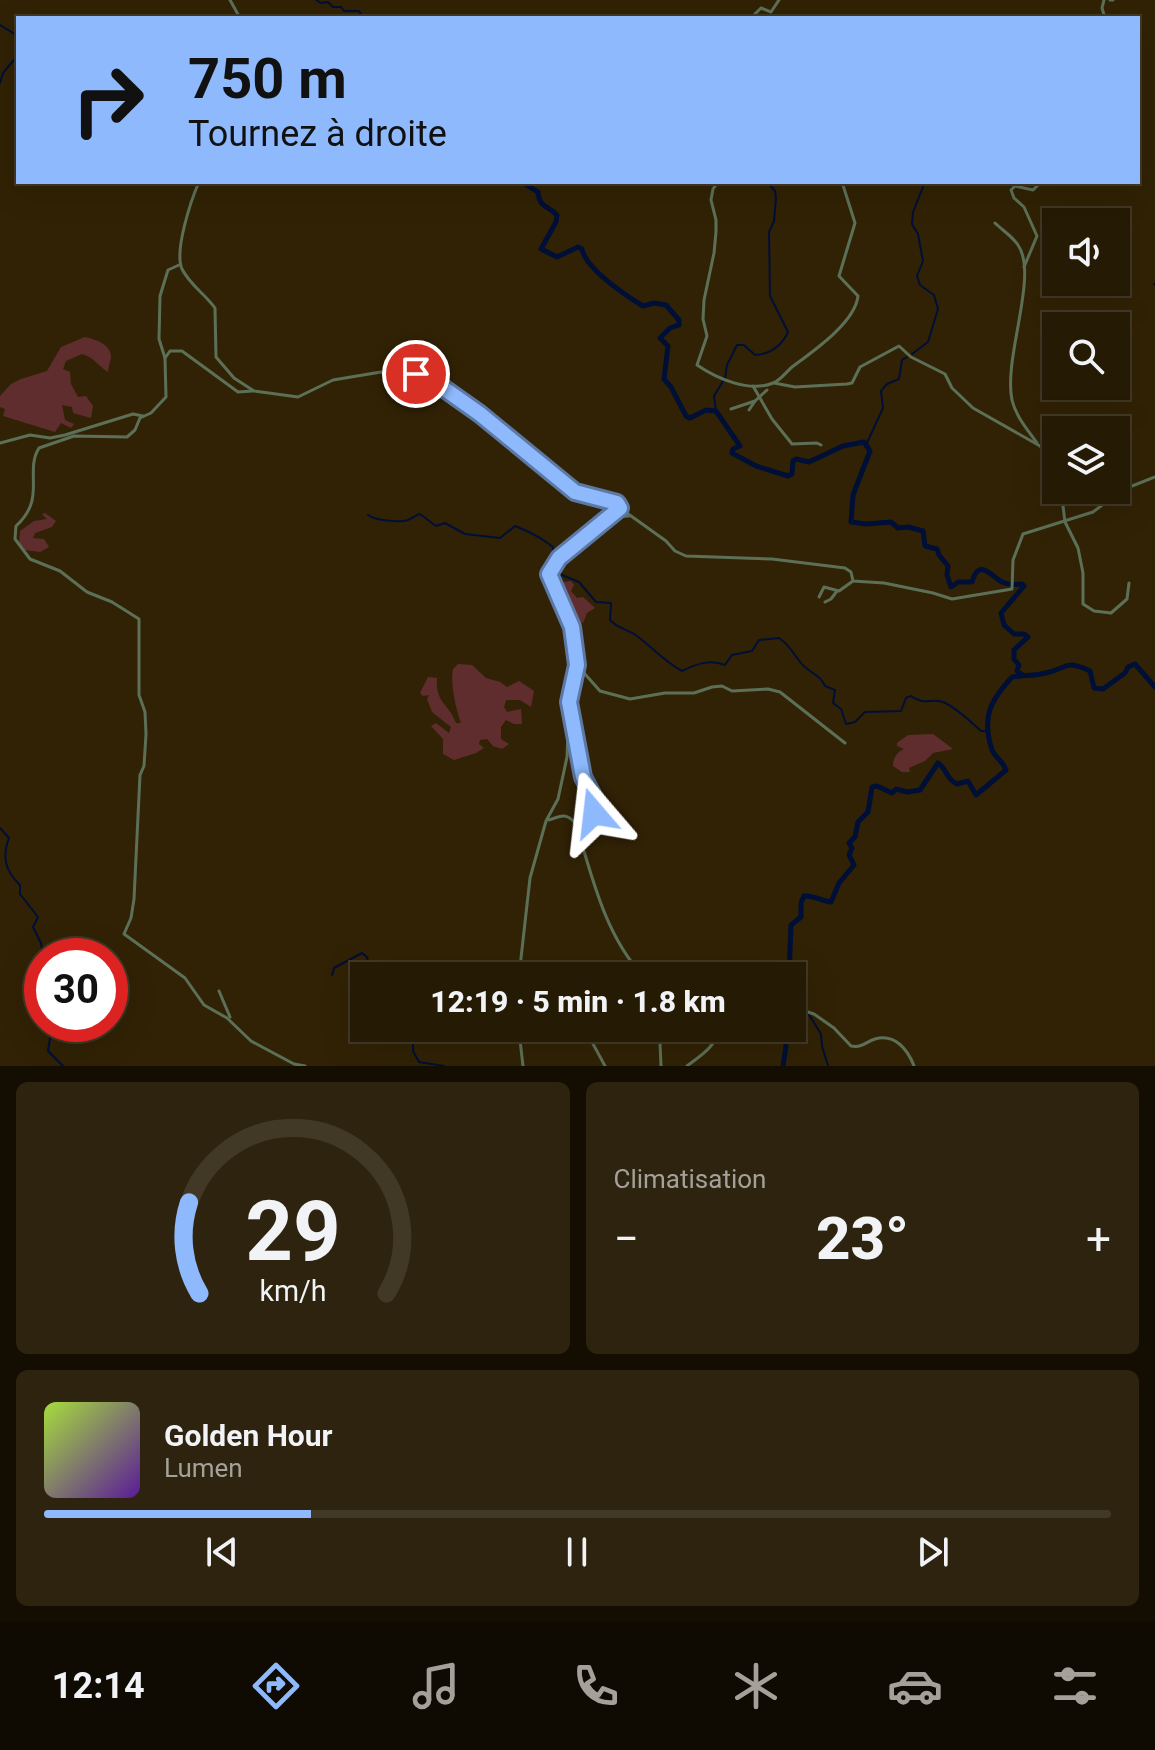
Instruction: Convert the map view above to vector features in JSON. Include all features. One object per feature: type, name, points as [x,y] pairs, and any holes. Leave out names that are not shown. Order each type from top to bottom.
[{"type":"street","points":[[753,16],[761,8],[771,12],[779,0]]},
{"type":"street","points":[[198,184],[188,209],[180,265],[188,279],[215,308],[216,357],[221,366],[243,386],[254,391]]},
{"type":"street","points":[[717,184],[711,200],[716,220],[714,253],[704,300],[703,319],[707,336],[697,365],[722,379],[753,386],[847,384],[852,383],[860,367],[899,346],[911,357],[945,374],[952,388],[973,408],[1040,446]]},
{"type":"street","points":[[749,410],[772,384],[824,342],[855,308],[858,296],[839,276],[855,223],[843,184]]},
{"type":"street","points":[[1023,270],[1037,236],[1023,205],[1014,198],[1011,190],[1015,186],[1033,190],[1039,184]]},
{"type":"street","points":[[995,223],[1019,246],[1025,280],[1011,362],[1011,397],[1020,419],[1042,449]]},
{"type":"street","points":[[0,443],[30,435],[60,436],[133,414],[143,416],[151,413],[166,397],[165,358],[159,346],[160,296],[168,270],[180,265]]},
{"type":"street","points":[[165,358],[170,351],[182,351],[238,392],[298,397],[328,381],[381,372],[416,374],[432,380],[480,414],[575,492],[617,503],[675,551],[686,556],[772,559],[845,568],[851,572],[853,581]]},
{"type":"street","points":[[753,386],[757,399],[792,444],[821,445]]},
{"type":"street","points":[[762,404],[767,390]]},
{"type":"street","points":[[731,409],[757,399]]},
{"type":"street","points":[[143,416],[127,437],[74,436],[39,448],[35,458],[31,504],[16,526],[15,539],[30,559],[60,571],[87,592],[112,602],[139,619],[139,695],[145,712],[146,734],[144,766],[140,775],[134,899],[132,915],[124,934],[185,978],[204,1005],[227,1018],[261,1046],[294,1064],[305,1066]]},
{"type":"street","points":[[825,602],[853,581],[884,583],[952,599],[997,593],[1013,585],[1013,560],[1023,534],[1093,512],[1122,490],[1155,477]]},
{"type":"street","points":[[1063,504],[1065,522],[1078,548],[1083,573],[1083,604],[1094,611],[1111,613],[1127,599],[1129,583]]},
{"type":"street","points":[[521,962],[530,878],[546,821],[558,799],[567,757],[569,702],[577,665],[572,627],[549,574],[559,558],[620,508]]},
{"type":"street","points":[[608,518],[630,516]]},
{"type":"street","points":[[819,597],[824,587],[829,586],[837,591]]},
{"type":"street","points":[[577,665],[600,691],[630,699],[665,693],[694,693],[722,686],[732,691],[768,689],[780,692],[845,743]]},
{"type":"street","points":[[569,702],[583,777],[595,800],[590,823],[580,838]]},
{"type":"street","points":[[546,821],[564,814],[576,824],[599,898],[617,942],[631,962]]},
{"type":"street","points":[[219,991],[235,1026]]},
{"type":"street","points":[[806,1011],[834,1028],[851,1046],[864,1046],[875,1039],[896,1041],[910,1054],[914,1066]]},
{"type":"street","points":[[520,1042],[523,1066]]},
{"type":"street","points":[[592,1042],[605,1066]]},
{"type":"street","points":[[662,1042],[660,1059],[663,1066]]},
{"type":"street","points":[[687,1066],[715,1042]]},
{"type":"shaded area","points":[[85,337],[106,346],[111,353],[108,372],[82,354],[66,361],[63,369],[70,372],[71,384],[78,397],[86,396],[93,406],[91,418],[73,413],[72,407],[62,405],[65,420],[74,424],[71,428],[61,423],[55,432],[3,416],[5,409],[0,407],[0,396],[11,384],[47,371],[61,347]]},
{"type":"shaded area","points":[[42,514],[56,521],[52,527],[35,533],[33,538],[44,539],[49,547],[40,552],[24,550],[19,543],[20,531],[34,521],[47,519]]},
{"type":"shaded area","points":[[571,581],[574,585],[571,591],[577,598],[583,597],[595,608],[587,613],[583,623],[572,619],[560,594],[558,583]]},
{"type":"shaded area","points":[[458,664],[472,665],[486,678],[507,687],[519,681],[534,691],[531,707],[520,700],[506,700],[504,707],[507,712],[521,709],[522,724],[506,720],[501,727],[501,739],[509,744],[502,749],[493,746],[487,739],[480,740],[479,744],[484,748],[454,760],[443,754],[443,739],[431,726],[436,723],[449,733],[451,727],[432,712],[427,699],[429,695],[420,693],[428,677],[437,678],[440,698],[456,723],[461,723],[452,682],[453,669]]},
{"type":"shaded area","points":[[933,734],[953,749],[933,753],[925,761],[909,768],[910,772],[902,772],[893,766],[896,756],[904,749],[897,743],[908,735]]},
{"type":"waterway","points":[[316,0],[341,7],[344,11],[359,11],[362,16]]},
{"type":"waterway","points":[[0,25],[16,35]]},
{"type":"waterway","points":[[0,83],[3,73],[16,57]]},
{"type":"waterway","points":[[525,184],[538,192],[542,203],[557,215],[541,249],[557,257],[578,247],[582,249],[598,273],[617,288],[643,306],[654,303],[666,305],[679,320],[679,325],[670,328],[660,338],[668,346],[664,379],[686,416],[690,418],[706,410],[716,411],[740,446],[732,453],[756,466],[788,476],[792,474],[796,459],[809,462],[843,446],[864,442],[870,451],[853,495],[851,522],[891,522],[898,528],[923,531],[925,546],[937,549],[948,566],[951,587],[958,582],[972,582],[982,569],[1005,583],[1022,584],[1024,586],[1001,613],[1004,625],[1014,634],[1028,637],[1014,650],[1014,659],[1019,665],[1017,671],[1023,675]]},
{"type":"waterway","points":[[725,378],[727,365],[737,345],[744,345],[755,355],[766,353],[778,346],[788,332],[770,296],[769,232],[774,221],[776,198],[769,184]]},
{"type":"waterway","points":[[912,354],[928,342],[938,309],[934,295],[920,285],[917,276],[923,261],[918,234],[912,224],[913,212],[924,184]]},
{"type":"waterway","points":[[866,445],[883,408],[881,391],[887,384],[899,379],[902,360],[907,357]]},
{"type":"waterway","points":[[716,411],[714,396],[723,381]]},
{"type":"waterway","points":[[368,515],[381,520],[399,521],[420,514],[436,526],[445,523],[465,534],[500,538],[515,526],[530,533],[553,547],[553,556],[562,575],[579,582],[596,602],[611,603],[610,620],[613,623],[637,636],[682,671],[703,663],[725,665],[732,655],[752,651],[759,640],[779,638],[825,686],[835,690],[833,703],[841,709],[846,724],[855,722],[865,712],[901,711],[906,698],[911,696],[920,701],[943,702],[981,731],[988,731]]},
{"type":"waterway","points":[[790,962],[791,925],[801,917],[804,896],[831,902],[839,883],[854,865],[849,855],[852,848],[849,843],[855,837],[858,822],[868,812],[872,787],[892,793],[896,789],[907,792],[920,790],[938,763],[953,782],[968,781],[976,795],[1006,770],[992,750],[988,718],[998,693],[1012,677],[1075,666],[1090,671],[1094,688],[1103,689],[1135,664],[1155,687]]},
{"type":"waterway","points":[[0,828],[9,838],[5,858],[8,869],[20,885],[20,894],[38,917],[33,927],[38,938]]},
{"type":"waterway","points":[[332,975],[334,968],[362,953],[368,962]]},
{"type":"waterway","points":[[808,1013],[821,1034],[828,1066]]},
{"type":"waterway","points":[[49,1042],[48,1051],[63,1066]]},
{"type":"waterway","points":[[413,1042],[413,1051],[419,1062],[444,1066]]},
{"type":"waterway","points":[[783,1066],[786,1042]]},
{"type":"route","points":[[416,374],[432,380],[480,414],[575,492],[617,503],[620,508],[559,558],[549,574],[572,627],[577,665],[569,702],[583,777],[595,800],[594,813]]}]
